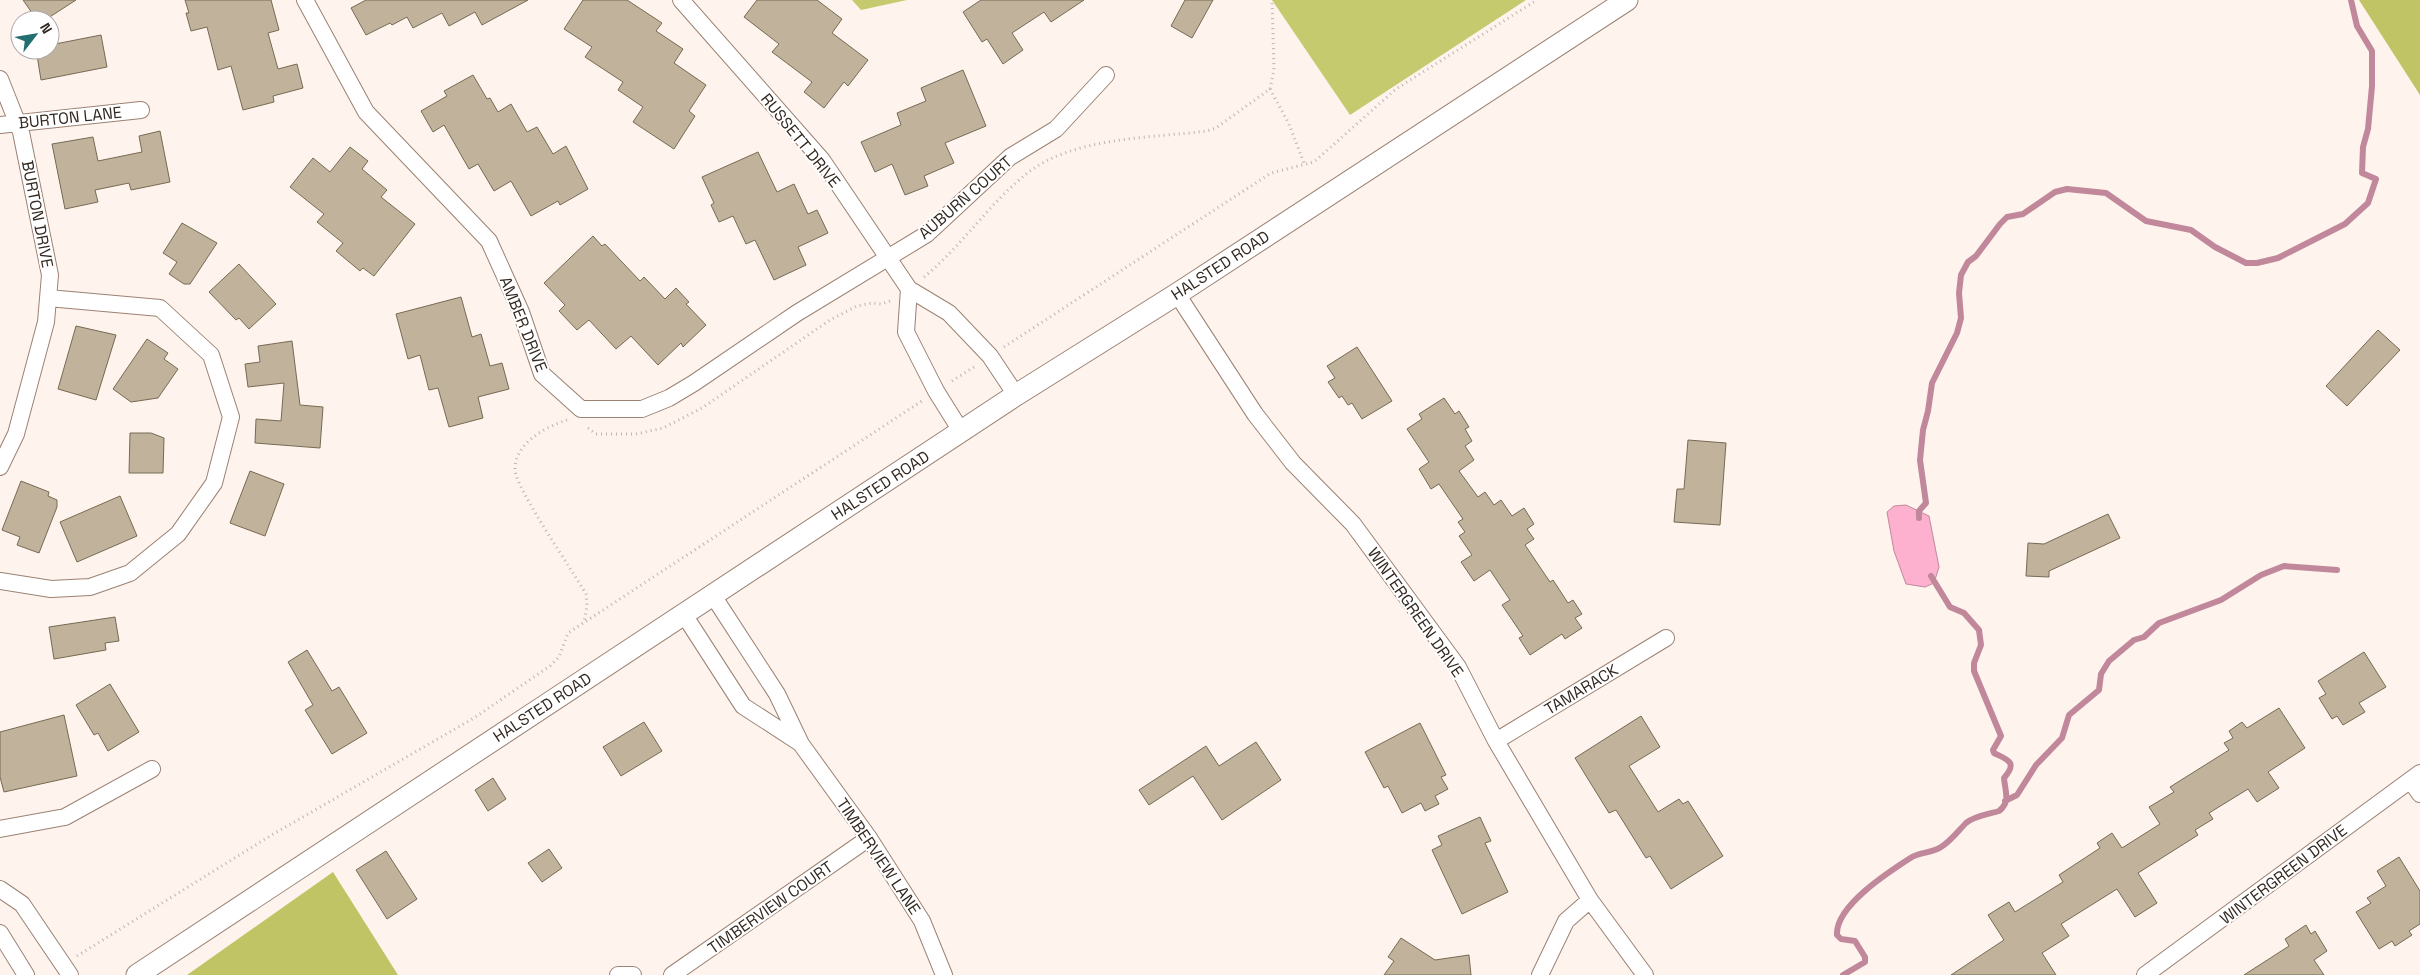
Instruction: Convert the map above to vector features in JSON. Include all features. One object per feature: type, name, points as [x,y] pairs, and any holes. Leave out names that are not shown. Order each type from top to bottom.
[{"type":"street","name":"AMBER DRIVE","points":[[305,0],[366,112],[489,240],[521,312],[542,374],[581,409],[642,409],[669,398],[888,257]]},
{"type":"street","name":"RUSSETT DRIVE","points":[[682,0],[822,160],[909,289],[949,313],[990,356],[1016,395]]},
{"type":"street","name":"HALSTED ROAD","points":[[137,975],[1016,395],[1177,294],[1627,0]]},
{"type":"street","name":"AUBURN COURT","points":[[888,257],[927,234],[1010,157],[1056,129],[1106,74]]},
{"type":"street","name":"BURTON DRIVE","points":[[0,79],[17,122],[32,182],[50,274],[46,322],[16,434],[0,467]]},
{"type":"street","name":"BURTON LANE","points":[[0,125],[141,110]]},
{"type":"street","points":[[909,289],[906,332],[936,392],[961,432]]},
{"type":"street","name":"WINTERGREEN DRIVE","points":[[1177,294],[1255,414],[1293,463],[1353,524],[1458,667],[1496,740],[1590,900],[1645,975]]},
{"type":"street","points":[[0,581],[51,588],[90,587],[130,573],[178,534],[214,483],[231,417],[211,355],[160,308],[48,298]]},
{"type":"street","name":"TIMBERVIEW LANE","points":[[712,594],[777,694],[801,744],[869,838],[922,921],[944,975]]},
{"type":"street","name":"TIMBERVIEW LANE","points":[[683,613],[743,706],[801,744]]},
{"type":"street","name":"TAMARACK","points":[[1496,740],[1666,638]]},
{"type":"street","points":[[0,829],[65,817],[152,768]]},
{"type":"street","name":"WINTERGREEN DRIVE","points":[[2145,975],[2415,776]]},
{"type":"street","points":[[2415,776],[2420,794]]},
{"type":"street","name":"TIMBERVIEW COURT","points":[[672,975],[869,838]]},
{"type":"street","points":[[0,889],[22,904],[66,970]]},
{"type":"street","points":[[1540,975],[1566,921],[1590,900]]},
{"type":"street","points":[[0,933],[26,975]]},
{"type":"street","points":[[618,975],[633,975]]},
{"type":"path","points":[[1272,0],[1274,70],[1270,89],[1288,124],[1304,164]]},
{"type":"path","points":[[66,970],[270,836],[474,718],[550,666],[559,657],[568,633],[584,622],[1271,173],[1314,162],[1396,89],[1537,0]]},
{"type":"path","points":[[582,424],[596,434],[636,434],[663,428],[702,408],[830,320],[857,306],[888,302],[909,289],[929,272],[1000,197],[1034,169],[1056,157],[1078,149],[1207,131],[1216,128],[1270,89]]},
{"type":"path","points":[[574,419],[543,429],[522,448],[515,471],[523,490],[586,594],[587,606],[584,622]]},
{"type":"green space","points":[[852,0],[907,0],[861,10]]},
{"type":"green space","points":[[1272,0],[1526,0],[1350,115]]},
{"type":"green space","points":[[2359,0],[2420,0],[2420,95]]},
{"type":"green space","points":[[333,872],[398,975],[187,975]]},
{"type":"shaded area","points":[[1906,505],[1929,516],[1939,567],[1934,583],[1925,587],[1906,584],[1894,551],[1887,512],[1894,506]]},
{"type":"building","points":[[23,0],[76,0],[60,10],[30,10]]},
{"type":"building","points":[[185,0],[271,0],[279,30],[268,33],[278,69],[297,64],[303,88],[273,96],[274,102],[243,110],[231,66],[218,70],[207,27],[191,31]]},
{"type":"building","points":[[366,0],[528,0],[482,25],[475,12],[449,26],[442,13],[413,28],[407,17],[366,35],[351,8]]},
{"type":"building","points":[[583,0],[627,0],[662,23],[656,31],[683,49],[674,63],[706,85],[689,111],[695,116],[674,149],[633,122],[643,107],[618,90],[623,82],[585,57],[592,47],[564,29]]},
{"type":"building","points":[[757,0],[817,0],[842,19],[832,33],[868,60],[848,86],[844,82],[824,108],[804,92],[812,82],[772,52],[779,44],[744,17]]},
{"type":"building","points":[[981,0],[1084,0],[1051,22],[1044,12],[1012,33],[1023,50],[1003,64],[987,39],[982,42],[963,12]]},
{"type":"building","points":[[1185,0],[1213,0],[1192,38],[1171,26]]},
{"type":"building","points":[[101,35],[107,67],[41,80],[38,60],[60,60],[60,43]]},
{"type":"building","points":[[963,70],[986,126],[945,143],[954,163],[924,176],[928,186],[905,195],[892,164],[875,172],[861,142],[901,125],[897,113],[926,101],[921,88]]},
{"type":"building","points":[[473,75],[487,99],[490,98],[498,112],[511,104],[527,132],[537,127],[553,154],[566,146],[588,189],[560,205],[558,201],[531,216],[511,181],[494,191],[478,164],[469,169],[444,125],[433,132],[421,111],[447,96],[444,91]]},
{"type":"building","points":[[160,131],[170,182],[131,190],[129,183],[95,190],[98,202],[65,209],[52,144],[93,137],[98,161],[142,152],[139,136]]},
{"type":"building","points":[[350,147],[368,161],[362,169],[387,190],[381,197],[415,224],[374,276],[363,268],[360,271],[336,251],[343,243],[317,222],[324,214],[290,187],[313,158],[330,172]]},
{"type":"building","points":[[758,152],[777,192],[794,184],[808,214],[817,210],[828,233],[798,247],[806,265],[774,280],[755,240],[746,244],[733,216],[719,222],[711,205],[714,203],[702,177]]},
{"type":"building","points":[[182,223],[217,243],[190,284],[184,284],[169,274],[177,262],[163,253]]},
{"type":"building","points":[[593,236],[602,246],[605,244],[640,281],[644,277],[665,299],[676,288],[689,302],[686,304],[706,325],[683,347],[681,343],[658,365],[631,336],[616,349],[589,320],[577,330],[559,311],[565,305],[544,283]]},
{"type":"building","points":[[239,264],[276,304],[249,329],[239,318],[236,320],[209,292]]},
{"type":"building","points":[[461,297],[472,337],[481,334],[490,366],[502,363],[509,389],[478,397],[483,418],[449,427],[438,388],[429,390],[420,355],[408,359],[396,314]]},
{"type":"building","points":[[76,326],[116,335],[96,400],[58,389]]},
{"type":"building","points":[[2378,330],[2400,350],[2347,406],[2326,386]]},
{"type":"building","points":[[147,339],[168,353],[164,359],[178,369],[158,398],[131,402],[113,389]]},
{"type":"building","points":[[292,341],[300,405],[323,407],[320,448],[255,443],[256,419],[281,421],[284,383],[248,387],[245,364],[260,362],[258,346]]},
{"type":"building","points":[[1357,347],[1392,401],[1362,419],[1352,403],[1348,405],[1342,396],[1339,398],[1328,382],[1335,378],[1327,366]]},
{"type":"building","points":[[1444,398],[1455,414],[1459,411],[1469,427],[1465,429],[1472,441],[1465,446],[1474,460],[1459,471],[1478,497],[1485,492],[1494,505],[1501,500],[1512,516],[1524,508],[1534,524],[1527,529],[1534,539],[1525,545],[1550,582],[1553,580],[1568,603],[1573,600],[1582,614],[1575,618],[1582,628],[1565,639],[1562,634],[1530,655],[1519,638],[1523,636],[1502,605],[1510,600],[1490,570],[1474,581],[1461,562],[1472,555],[1459,536],[1465,532],[1458,522],[1463,519],[1439,484],[1431,489],[1419,469],[1429,462],[1407,429],[1422,419],[1419,414]]},
{"type":"building","points":[[130,433],[151,433],[164,438],[163,473],[129,473]]},
{"type":"building","points":[[1688,440],[1726,443],[1720,525],[1674,522],[1677,489],[1684,489]]},
{"type":"building","points":[[250,471],[284,484],[265,536],[230,523]]},
{"type":"building","points":[[21,481],[49,492],[48,496],[57,500],[57,507],[39,553],[17,545],[20,537],[2,530]]},
{"type":"building","points":[[120,496],[137,536],[77,562],[60,522]]},
{"type":"building","points":[[2108,514],[2120,538],[2049,571],[2049,577],[2026,576],[2028,543],[2044,544]]},
{"type":"building","points":[[115,617],[119,641],[105,643],[106,650],[54,659],[49,627]]},
{"type":"building","points":[[307,650],[332,691],[339,687],[367,733],[332,754],[305,710],[313,705],[288,662]]},
{"type":"building","points":[[2364,652],[2386,687],[2359,703],[2365,712],[2343,725],[2337,716],[2332,719],[2319,698],[2326,694],[2318,681]]},
{"type":"building","points":[[110,684],[139,732],[108,751],[98,733],[94,735],[76,705]]},
{"type":"building","points":[[2279,708],[2305,748],[2268,772],[2279,788],[2257,802],[2248,789],[2209,813],[2213,819],[2195,830],[2198,835],[2138,873],[2157,903],[2135,917],[2117,889],[2061,924],[2069,936],[2042,953],[2056,975],[1951,975],[2004,940],[1988,915],[2009,902],[2015,912],[2063,882],[2059,875],[2100,848],[2097,843],[2112,833],[2122,848],[2160,824],[2149,807],[2174,792],[2170,787],[2229,750],[2224,743],[2233,738],[2229,731],[2242,722],[2247,728]]},
{"type":"building","points":[[64,715],[77,776],[4,792],[0,777],[0,732]]},
{"type":"building","points":[[1641,716],[1660,747],[1629,766],[1658,812],[1679,799],[1683,804],[1688,801],[1723,856],[1671,889],[1650,856],[1646,858],[1616,810],[1609,813],[1575,758]]},
{"type":"building","points":[[644,722],[662,751],[621,776],[603,747]]},
{"type":"building","points":[[1420,723],[1446,775],[1441,777],[1448,789],[1435,796],[1439,804],[1425,811],[1421,803],[1402,813],[1388,786],[1384,788],[1365,752]]},
{"type":"building","points":[[1256,742],[1281,780],[1222,820],[1193,776],[1149,805],[1139,790],[1206,746],[1219,766]]},
{"type":"building","points":[[493,778],[506,799],[488,811],[475,790]]},
{"type":"building","points":[[1480,817],[1491,841],[1485,843],[1508,892],[1462,914],[1432,850],[1442,845],[1438,836]]},
{"type":"building","points":[[549,849],[562,868],[542,882],[528,863]]},
{"type":"building","points":[[386,851],[417,899],[387,919],[356,870]]},
{"type":"building","points":[[2399,857],[2420,891],[2420,924],[2409,931],[2412,935],[2395,946],[2392,941],[2379,949],[2356,912],[2371,903],[2367,898],[2386,886],[2377,871]]},
{"type":"building","points":[[2306,925],[2311,934],[2315,931],[2327,951],[2314,960],[2324,975],[2244,975],[2289,946],[2285,939]]},
{"type":"building","points":[[1401,938],[1435,960],[1469,955],[1471,975],[1384,975],[1394,961],[1388,957]]},
{"type":"waterway","points":[[1919,518],[1919,511],[1926,503],[1920,460],[1923,430],[1932,383],[1957,333],[1961,318],[1959,293],[1961,275],[1968,262],[1976,256],[2007,217],[2023,214],[2055,192],[2067,189],[2106,193],[2146,221],[2191,230],[2215,247],[2246,263],[2257,263],[2278,258],[2345,224],[2368,203],[2376,179],[2362,173],[2363,147],[2368,129],[2372,86],[2372,51],[2357,26],[2351,0]]},
{"type":"waterway","points":[[2005,801],[2017,795],[2036,765],[2062,738],[2069,715],[2099,690],[2101,674],[2109,661],[2134,640],[2144,637],[2159,623],[2221,600],[2261,575],[2284,566],[2337,570]]},
{"type":"waterway","points":[[1843,975],[1865,962],[1865,957],[1855,941],[1841,939],[1837,935],[1839,924],[1854,901],[1878,880],[1912,857],[1945,845],[1969,821],[1999,811],[2003,808],[2006,800],[2004,778],[2011,765],[2010,762],[1994,753],[1993,750],[2001,736],[1974,671],[1974,663],[1981,645],[1979,630],[1964,613],[1950,607],[1931,576]]}]
